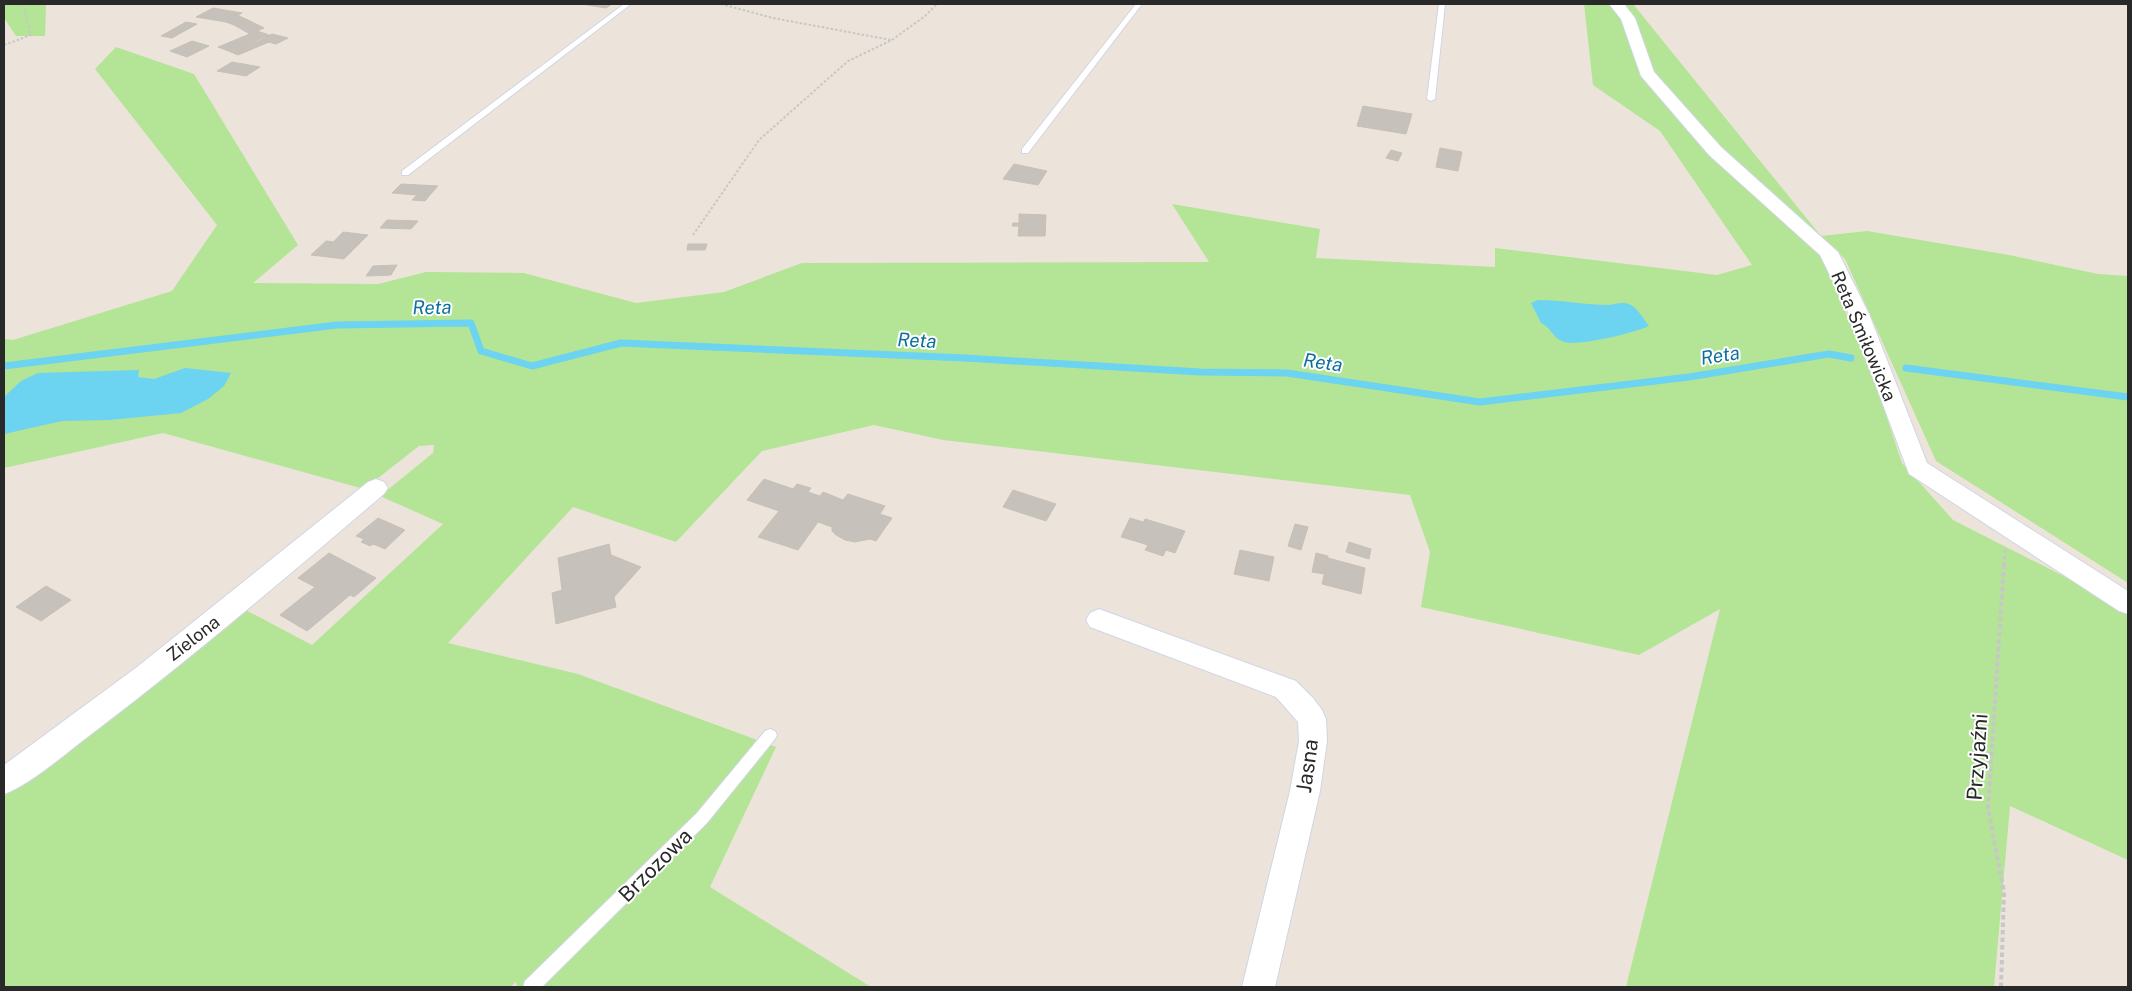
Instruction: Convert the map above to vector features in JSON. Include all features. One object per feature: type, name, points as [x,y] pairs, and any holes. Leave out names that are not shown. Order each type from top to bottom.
[{"type":"street","name":"Reta Śmiłowicka","points":[[1616,4],[1628,18],[1647,73],[1715,151],[1828,252],[1859,314],[1917,468],[2128,604]]},
{"type":"street","name":"Zielona","points":[[4,781],[112,701],[234,606],[376,488]]},
{"type":"street","name":"Jasna","points":[[1099,620],[1286,689],[1303,706],[1312,719],[1313,741],[1305,791],[1259,987]]},
{"type":"lane","points":[[405,173],[628,4]]},
{"type":"lane","points":[[1025,151],[1139,4]]},
{"type":"lane","points":[[1431,99],[1442,4]]},
{"type":"lane","name":"Brzozowa","points":[[531,987],[702,818],[770,735]]},
{"type":"path","points":[[4,45],[31,35],[24,4]]},
{"type":"path","points":[[721,4],[773,18],[892,40]]},
{"type":"path","points":[[693,236],[758,140],[848,61],[892,40],[925,16],[937,4]]},
{"type":"path","name":"Przyjaźni","points":[[2001,987],[2004,892],[1988,808],[2007,526]]},
{"type":"green space","points":[[4,4],[46,4],[45,36],[16,36],[4,18]]},
{"type":"green space","points":[[1584,4],[1633,4],[1821,236],[1818,249],[1872,373],[1902,463],[1953,520],[2081,585],[2128,593],[2128,860],[2010,806],[1994,987],[1626,987],[1720,609],[1639,655],[1421,607],[1430,552],[1410,495],[943,440],[874,425],[762,451],[676,542],[573,507],[448,643],[578,674],[776,747],[710,887],[871,987],[517,987],[516,982],[510,987],[4,987],[4,796],[242,608],[312,645],[443,524],[380,496],[433,453],[434,445],[419,446],[364,489],[163,433],[4,468],[4,339],[13,340],[172,291],[217,225],[95,69],[116,47],[194,74],[298,245],[253,283],[378,284],[426,272],[524,273],[636,303],[724,292],[802,263],[1209,262],[1172,204],[1320,229],[1316,258],[1495,267],[1495,248],[1717,275],[1752,265],[1660,131],[1593,85]]},
{"type":"green space","points":[[1867,231],[2009,255],[2098,274],[2128,276],[2128,583],[1936,461],[1845,259],[1821,236]]},
{"type":"water","points":[[1538,300],[1600,305],[1628,304],[1636,309],[1649,326],[1607,338],[1572,343],[1565,342],[1558,339],[1541,323],[1531,303]]},
{"type":"water","points":[[185,368],[231,373],[224,386],[208,399],[181,413],[109,420],[62,421],[4,434],[4,397],[21,381],[38,373],[139,370],[138,377],[154,379]]},
{"type":"building","points":[[581,4],[612,4],[606,8]]},
{"type":"building","points":[[213,8],[242,13],[226,22],[196,17]]},
{"type":"building","points":[[237,15],[248,20],[234,25],[226,22]]},
{"type":"building","points":[[248,20],[264,28],[250,34],[234,25]]},
{"type":"building","points":[[186,22],[197,24],[172,38],[161,36]]},
{"type":"building","points":[[257,31],[269,35],[231,52],[218,47]]},
{"type":"building","points":[[272,34],[288,38],[276,44],[261,40]]},
{"type":"building","points":[[261,40],[269,42],[238,55],[231,52]]},
{"type":"building","points":[[192,41],[209,46],[187,57],[170,51]]},
{"type":"building","points":[[232,62],[260,67],[246,76],[217,71]]},
{"type":"building","points":[[1363,106],[1412,114],[1406,134],[1357,126]]},
{"type":"building","points":[[1440,148],[1462,152],[1458,171],[1436,167]]},
{"type":"building","points":[[1391,150],[1402,153],[1398,161],[1386,158]]},
{"type":"building","points":[[1014,164],[1047,171],[1038,185],[1003,179]]},
{"type":"building","points":[[401,184],[438,186],[429,196],[392,193]]},
{"type":"building","points":[[417,195],[429,196],[425,201],[412,200]]},
{"type":"building","points":[[1019,214],[1046,215],[1045,236],[1018,236],[1019,226],[1012,226],[1013,223],[1019,223]]},
{"type":"building","points":[[387,220],[418,221],[411,229],[380,228]]},
{"type":"building","points":[[343,232],[368,235],[344,259],[320,256]]},
{"type":"building","points":[[326,241],[334,242],[320,256],[311,255]]},
{"type":"building","points":[[688,244],[707,244],[705,250],[687,250]]},
{"type":"building","points":[[397,265],[391,275],[366,276],[373,266]]},
{"type":"building","points":[[764,479],[793,489],[797,484],[811,488],[808,492],[820,496],[823,492],[843,500],[848,494],[885,506],[880,514],[892,518],[876,541],[870,539],[855,542],[845,540],[832,531],[832,527],[818,522],[798,550],[758,537],[779,511],[747,500]]},
{"type":"building","points":[[1013,490],[1056,504],[1046,521],[1003,507]]},
{"type":"building","points":[[378,518],[405,530],[385,549],[361,542],[364,539],[356,536]]},
{"type":"building","points":[[1130,518],[1143,522],[1135,541],[1121,537]]},
{"type":"building","points":[[1145,519],[1185,531],[1175,553],[1166,550],[1163,556],[1145,550],[1148,545],[1135,541]]},
{"type":"building","points":[[1295,524],[1308,527],[1301,550],[1288,546]]},
{"type":"building","points":[[1349,542],[1371,549],[1369,559],[1346,552]]},
{"type":"building","points":[[609,544],[611,555],[641,567],[614,597],[616,607],[556,624],[552,593],[562,590],[558,558]]},
{"type":"building","points":[[1240,550],[1274,557],[1269,581],[1234,574]]},
{"type":"building","points":[[329,553],[376,578],[354,597],[350,595],[307,631],[280,615],[315,587],[298,578]]},
{"type":"building","points":[[1316,553],[1328,556],[1324,574],[1312,572]]},
{"type":"building","points":[[1328,558],[1365,568],[1361,594],[1322,584]]},
{"type":"building","points":[[46,586],[71,600],[41,621],[16,607]]},
{"type":"waterway","name":"Reta","points":[[4,366],[337,325],[471,323],[481,351],[532,366],[621,343],[965,358],[1200,372],[1287,373],[1480,402],[1689,377],[1829,354],[1851,358]]},
{"type":"waterway","name":"Reta","points":[[1906,368],[2128,397]]}]
